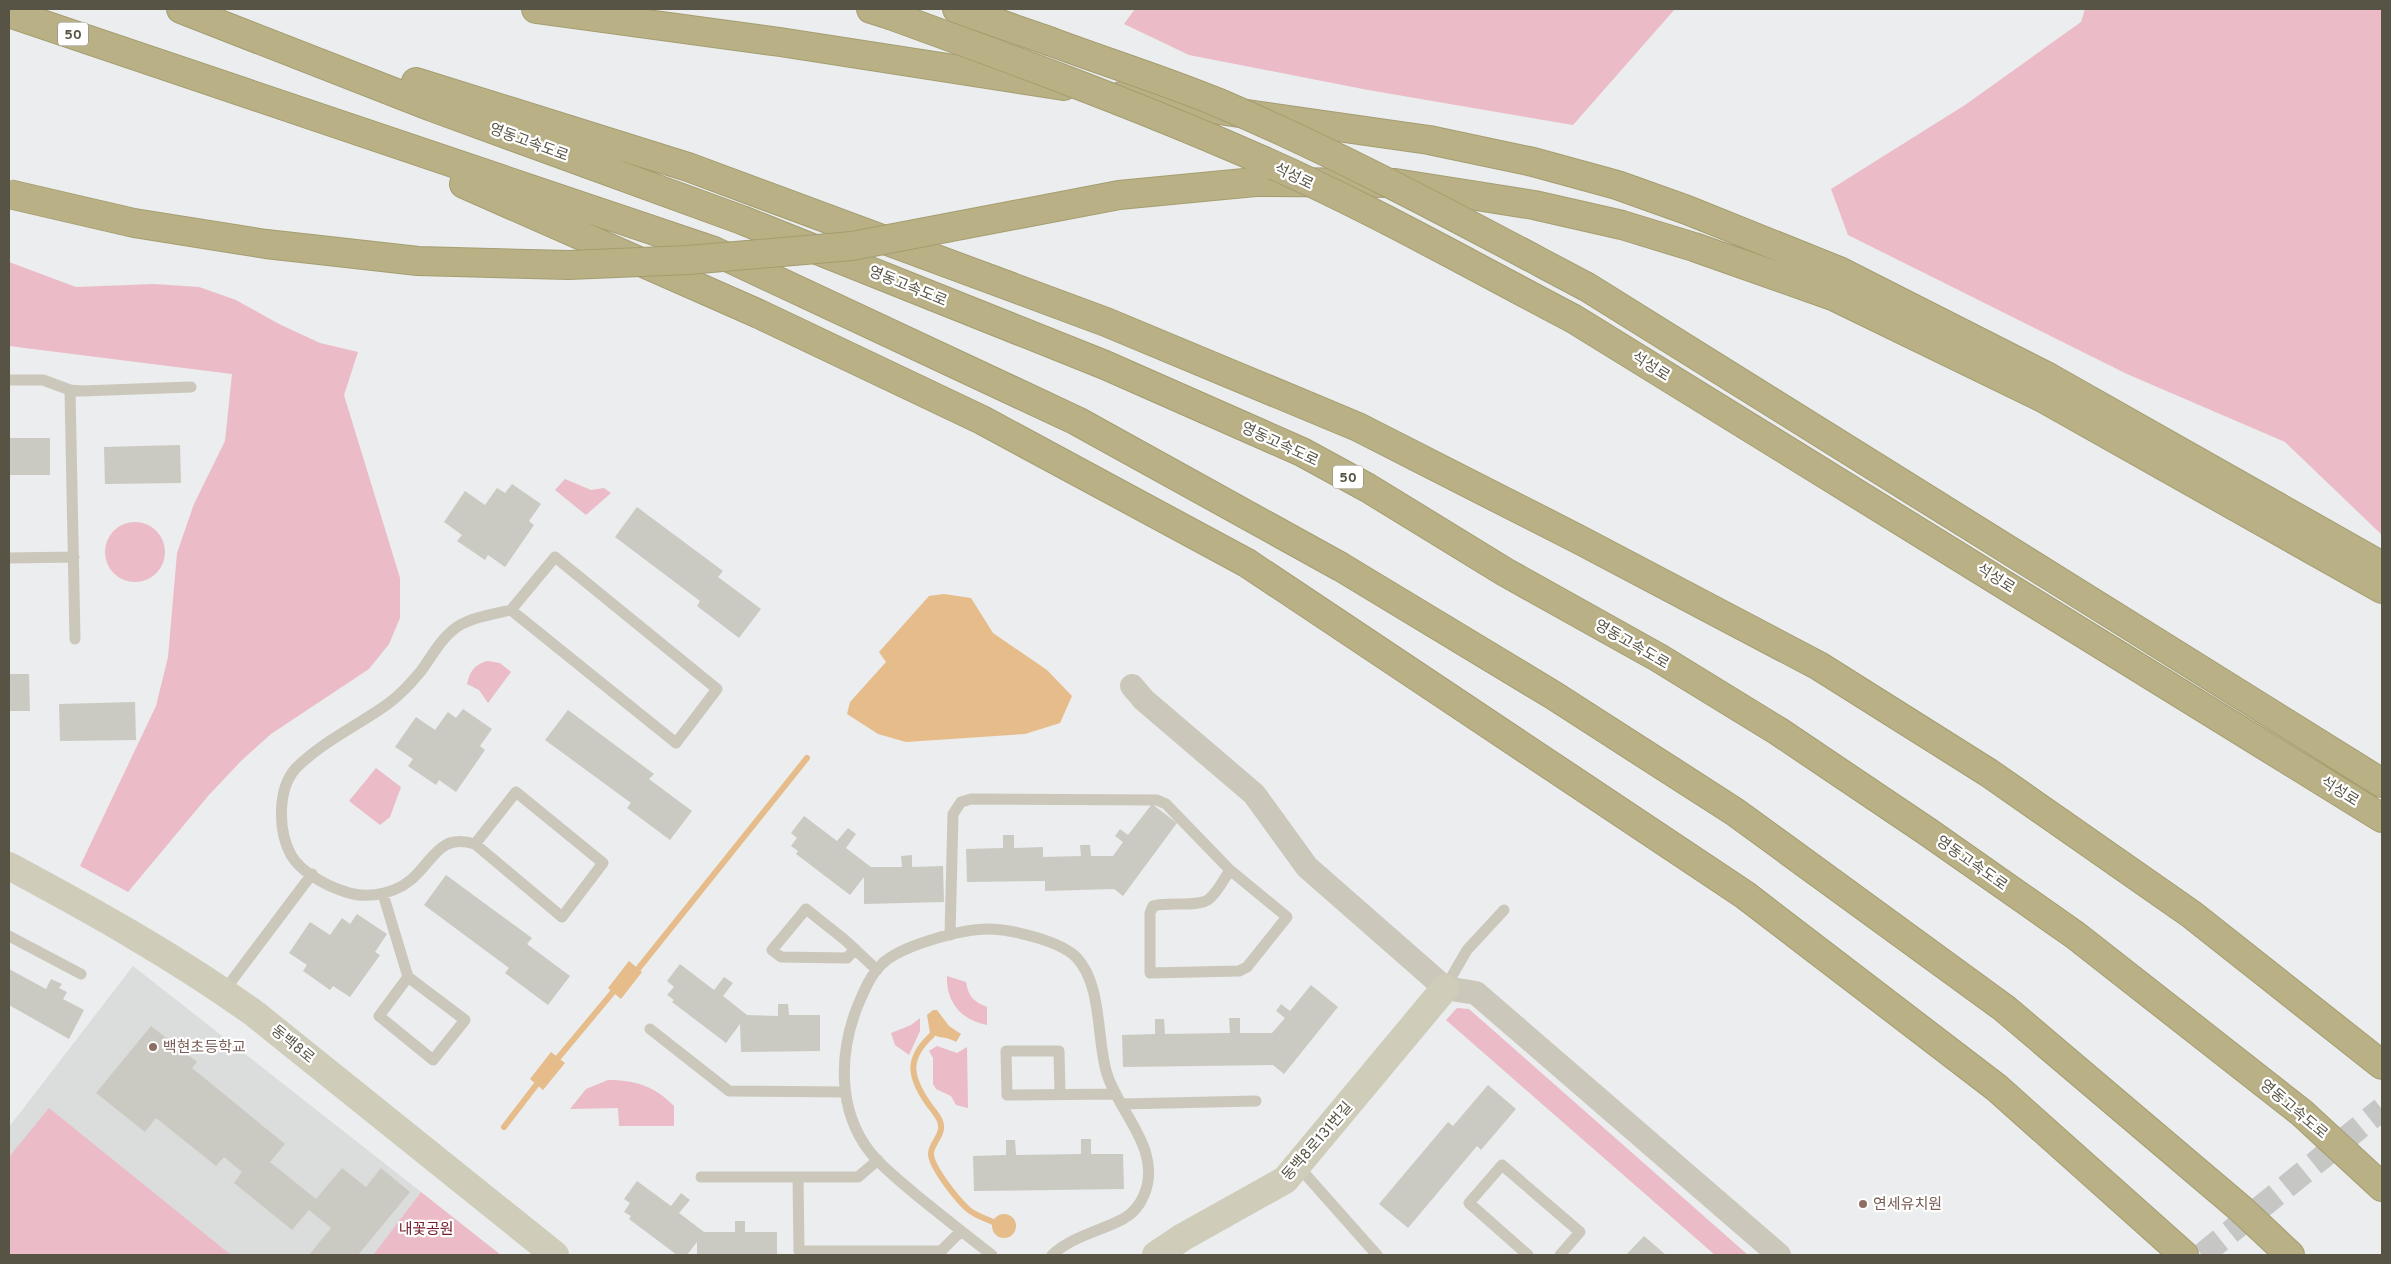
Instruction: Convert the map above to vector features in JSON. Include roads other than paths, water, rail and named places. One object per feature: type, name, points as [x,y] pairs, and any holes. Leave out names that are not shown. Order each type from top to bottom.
[{"type":"highway","name":"영동고속도로","points":[[182,9],[688,167],[1106,322],[1358,427],[1578,539],[1819,666],[1989,772],[2191,914],[2382,1065]]},
{"type":"highway","name":"영동고속도로","points":[[182,9],[432,107],[751,224],[1105,364],[1302,452],[1368,488],[1505,572],[1659,658],[1778,731],[1928,832],[2075,935],[2200,1032],[2302,1113],[2382,1187]]},
{"type":"highway","points":[[536,9],[790,43],[1187,106],[1429,140],[1533,162],[1617,185],[1688,210],[1839,271],[2048,377],[2382,566]]},
{"type":"highway","points":[[957,9],[1218,103],[1426,201],[1587,287],[2382,783]]},
{"type":"highway","name":"석성로","points":[[881,12],[1092,88],[1250,155],[1404,230],[1574,319],[2382,818]]},
{"type":"highway","name":"50","points":[[9,13],[714,251],[1077,421],[1341,567],[1553,695],[1735,812],[2004,1008],[2241,1209],[2290,1255]]},
{"type":"highway","name":"50","points":[[137,55],[507,201],[759,314],[982,420],[1246,563],[1745,895],[1997,1088],[2184,1255]]},
{"type":"highway","points":[[9,194],[134,223],[266,244],[418,261],[569,265],[707,259],[852,246],[1119,195],[1255,182],[1395,183],[1534,205],[1622,224],[1694,247],[1823,293],[2043,398],[2382,589]]},
{"type":"street","points":[[1132,686],[1144,700],[1254,794],[1307,867],[1445,988],[1476,994],[1778,1255]]},
{"type":"street","name":"동백8로","points":[[9,866],[88,908],[224,991],[555,1255]]},
{"type":"street","name":"동백8로131번길","points":[[1156,1255],[1183,1237],[1285,1180],[1445,988]]},
{"type":"lane","points":[[9,380],[43,380],[70,390],[191,387]]},
{"type":"lane","points":[[70,390],[76,639]]},
{"type":"lane","points":[[9,558],[74,558]]},
{"type":"lane","points":[[475,844],[516,792],[603,863],[562,917],[475,844],[455,842],[443,846],[436,851],[411,879],[383,894],[357,895],[329,885],[312,874],[292,856],[284,836],[282,808],[284,794],[295,770],[399,694],[421,671],[447,636],[458,627],[511,610],[555,558],[717,688],[676,743],[511,610]]},
{"type":"lane","points":[[950,935],[953,814],[962,802],[971,799],[1157,800],[1166,804],[1230,870],[1287,917],[1247,966],[1239,971],[1150,973],[1150,912],[1154,906],[1161,904],[1199,903],[1208,900],[1230,870]]},
{"type":"lane","points":[[224,991],[312,874]]},
{"type":"lane","points":[[383,894],[408,976],[465,1020],[433,1060],[378,1016],[408,976]]},
{"type":"lane","points":[[854,949],[846,958],[781,957],[772,950],[806,909],[854,949],[877,970]]},
{"type":"lane","points":[[1445,988],[1467,950],[1504,910]]},
{"type":"lane","points":[[992,1255],[961,1231],[870,1152],[858,1131],[845,1092],[843,1072],[848,1034],[862,995],[882,964],[898,953],[950,935],[989,929],[1015,933],[1061,947],[1075,956],[1088,972],[1104,1066],[1144,1148],[1148,1165],[1148,1178],[1143,1198],[1131,1213],[1123,1219],[1072,1240],[1052,1255]]},
{"type":"lane","points":[[9,936],[81,974]]},
{"type":"lane","points":[[650,1029],[729,1091],[845,1092]]},
{"type":"lane","points":[[1060,1094],[1059,1050],[1006,1050],[1007,1096],[1116,1094]]},
{"type":"lane","points":[[1122,1104],[1256,1101]]},
{"type":"lane","points":[[701,1177],[858,1177],[878,1160]]},
{"type":"lane","points":[[1528,1255],[1469,1203],[1502,1165],[1580,1232],[1560,1255]]},
{"type":"lane","points":[[1298,1166],[1377,1255]]},
{"type":"lane","points":[[798,1177],[799,1251],[941,1251],[961,1231]]},
{"type":"waterway","points":[[638,969],[807,758]]},
{"type":"waterway","points":[[558,1058],[613,992]]},
{"type":"waterway","points":[[932,1035],[918,1051],[913,1067],[921,1092],[940,1121],[941,1130],[932,1149],[932,1159],[952,1192],[964,1206],[975,1214],[993,1222]]},
{"type":"waterway","points":[[504,1127],[537,1084]]},
{"type":"tunnel","points":[[2202,1255],[2382,1109]]},
{"type":"place","name":"백현초등학교","points":[[153,1047]]},
{"type":"place","name":"연세유치원","points":[[1863,1204]]},
{"type":"park label","name":"내꽃공원","points":[[426,1229]]}]
